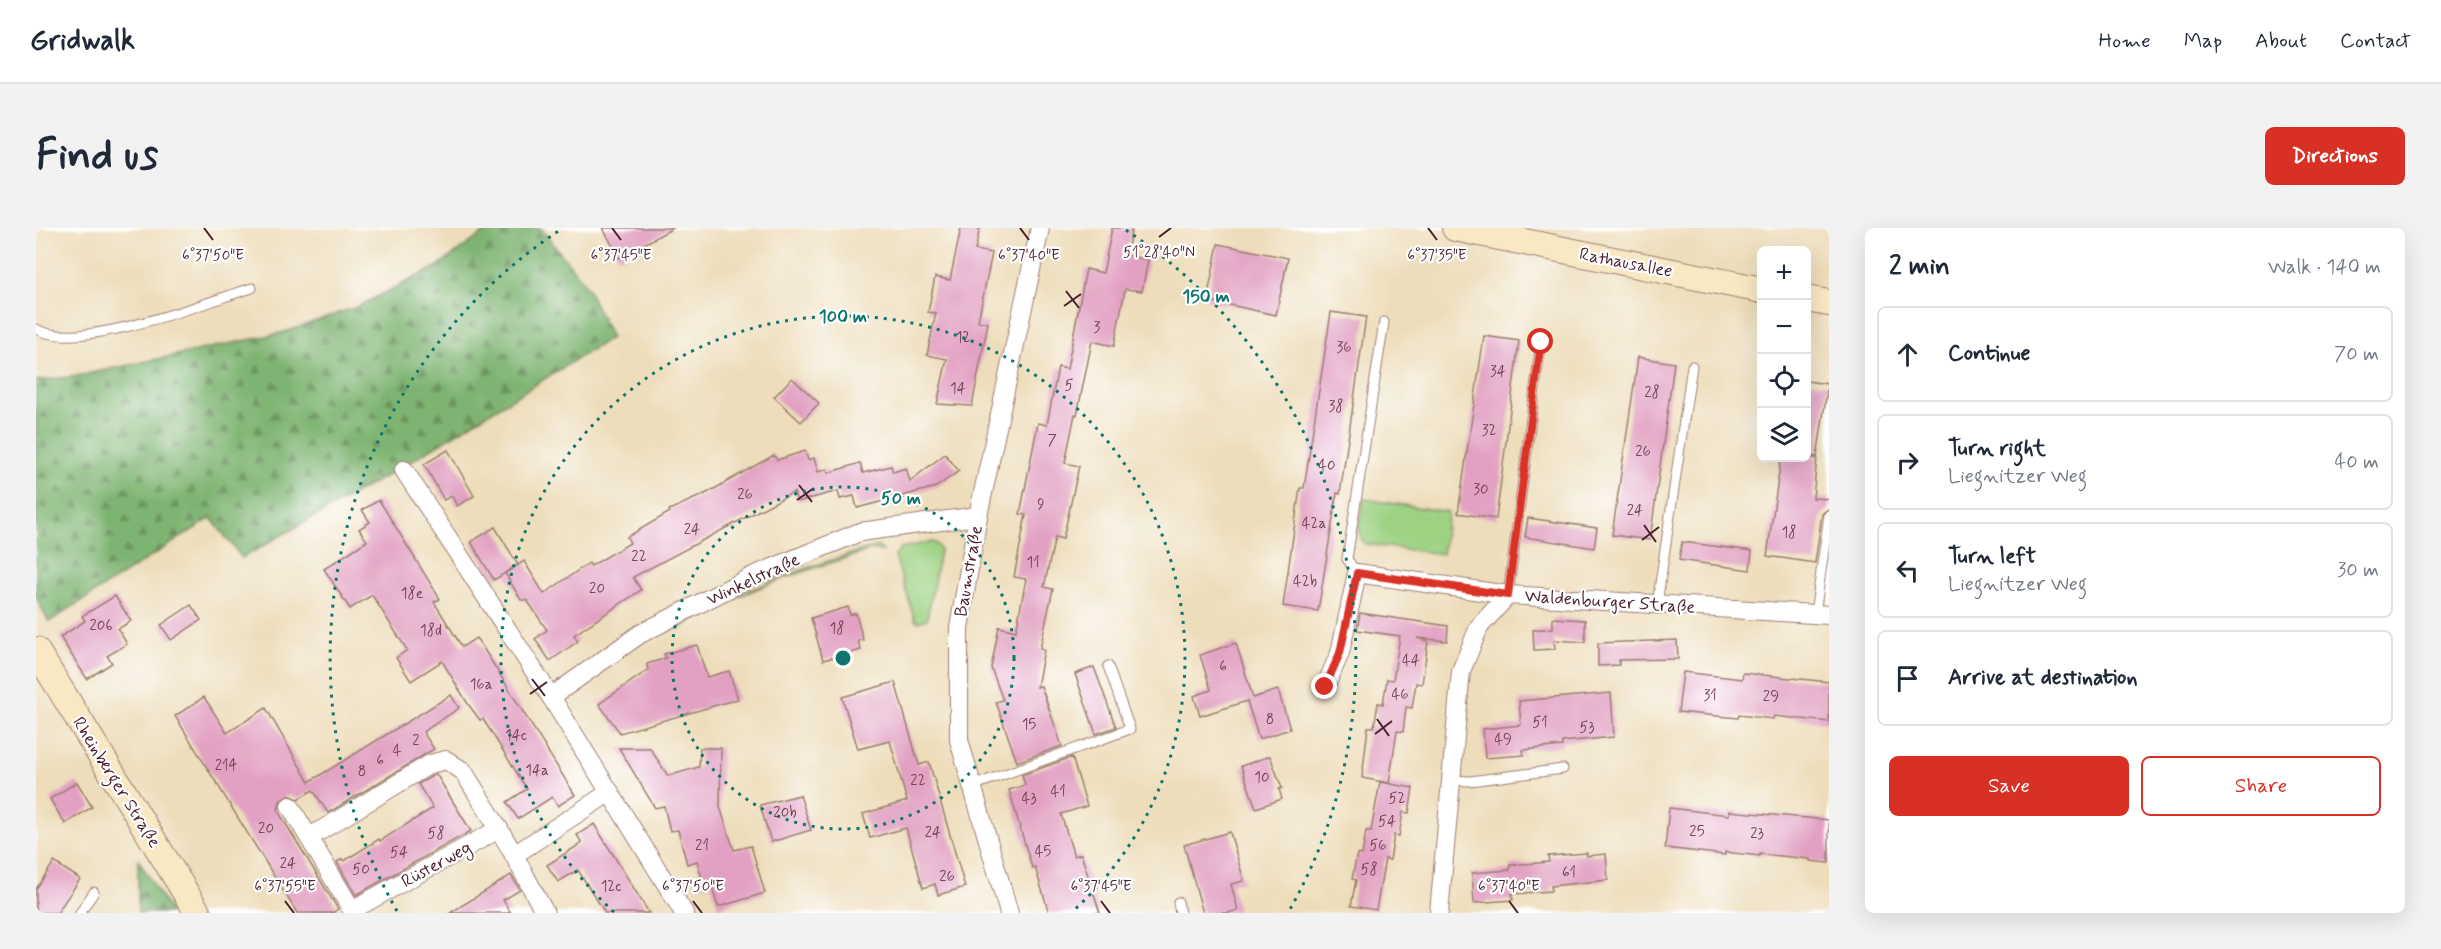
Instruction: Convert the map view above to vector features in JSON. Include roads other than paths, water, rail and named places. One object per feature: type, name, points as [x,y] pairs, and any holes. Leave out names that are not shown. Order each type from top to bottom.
[{"type":"street","name":"Baumstraße","points":[[1008,913],[959,741],[959,628],[978,516],[1040,228]]},
{"type":"street","name":"Rathausallee","points":[[1455,228],[1757,289]]},
{"type":"street","points":[[1811,300],[1829,303]]},
{"type":"street","points":[[404,470],[551,697],[684,913]]},
{"type":"street","name":"Winkelstraße","points":[[551,697],[640,634],[753,576],[860,532],[978,516]]},
{"type":"street","points":[[1325,687],[1340,653],[1357,573],[1508,595]]},
{"type":"street","name":"Waldenburger Straße","points":[[1439,913],[1461,671],[1479,627],[1508,595],[1822,615]]},
{"type":"street","name":"Rheinberger Straße","points":[[36,650],[198,913]]},
{"type":"street","points":[[310,837],[430,765],[446,760],[463,771],[499,828],[514,855],[538,910]]},
{"type":"street","points":[[514,855],[609,792]]},
{"type":"street","name":"Rüsterweg","points":[[290,806],[352,910],[499,828]]},
{"type":"lane","points":[[36,329],[55,336],[119,329],[252,288]]},
{"type":"lane","points":[[1357,573],[1347,559],[1384,322]]},
{"type":"lane","points":[[1508,595],[1541,342]]},
{"type":"lane","points":[[1657,604],[1692,366]]},
{"type":"lane","points":[[1822,615],[1829,516]]},
{"type":"lane","points":[[972,786],[1130,729],[1108,666]]},
{"type":"lane","points":[[1451,780],[1470,782],[1563,769]]},
{"type":"lane","points":[[80,913],[94,892]]},
{"type":"lane","points":[[1178,902],[1180,913]]}]
